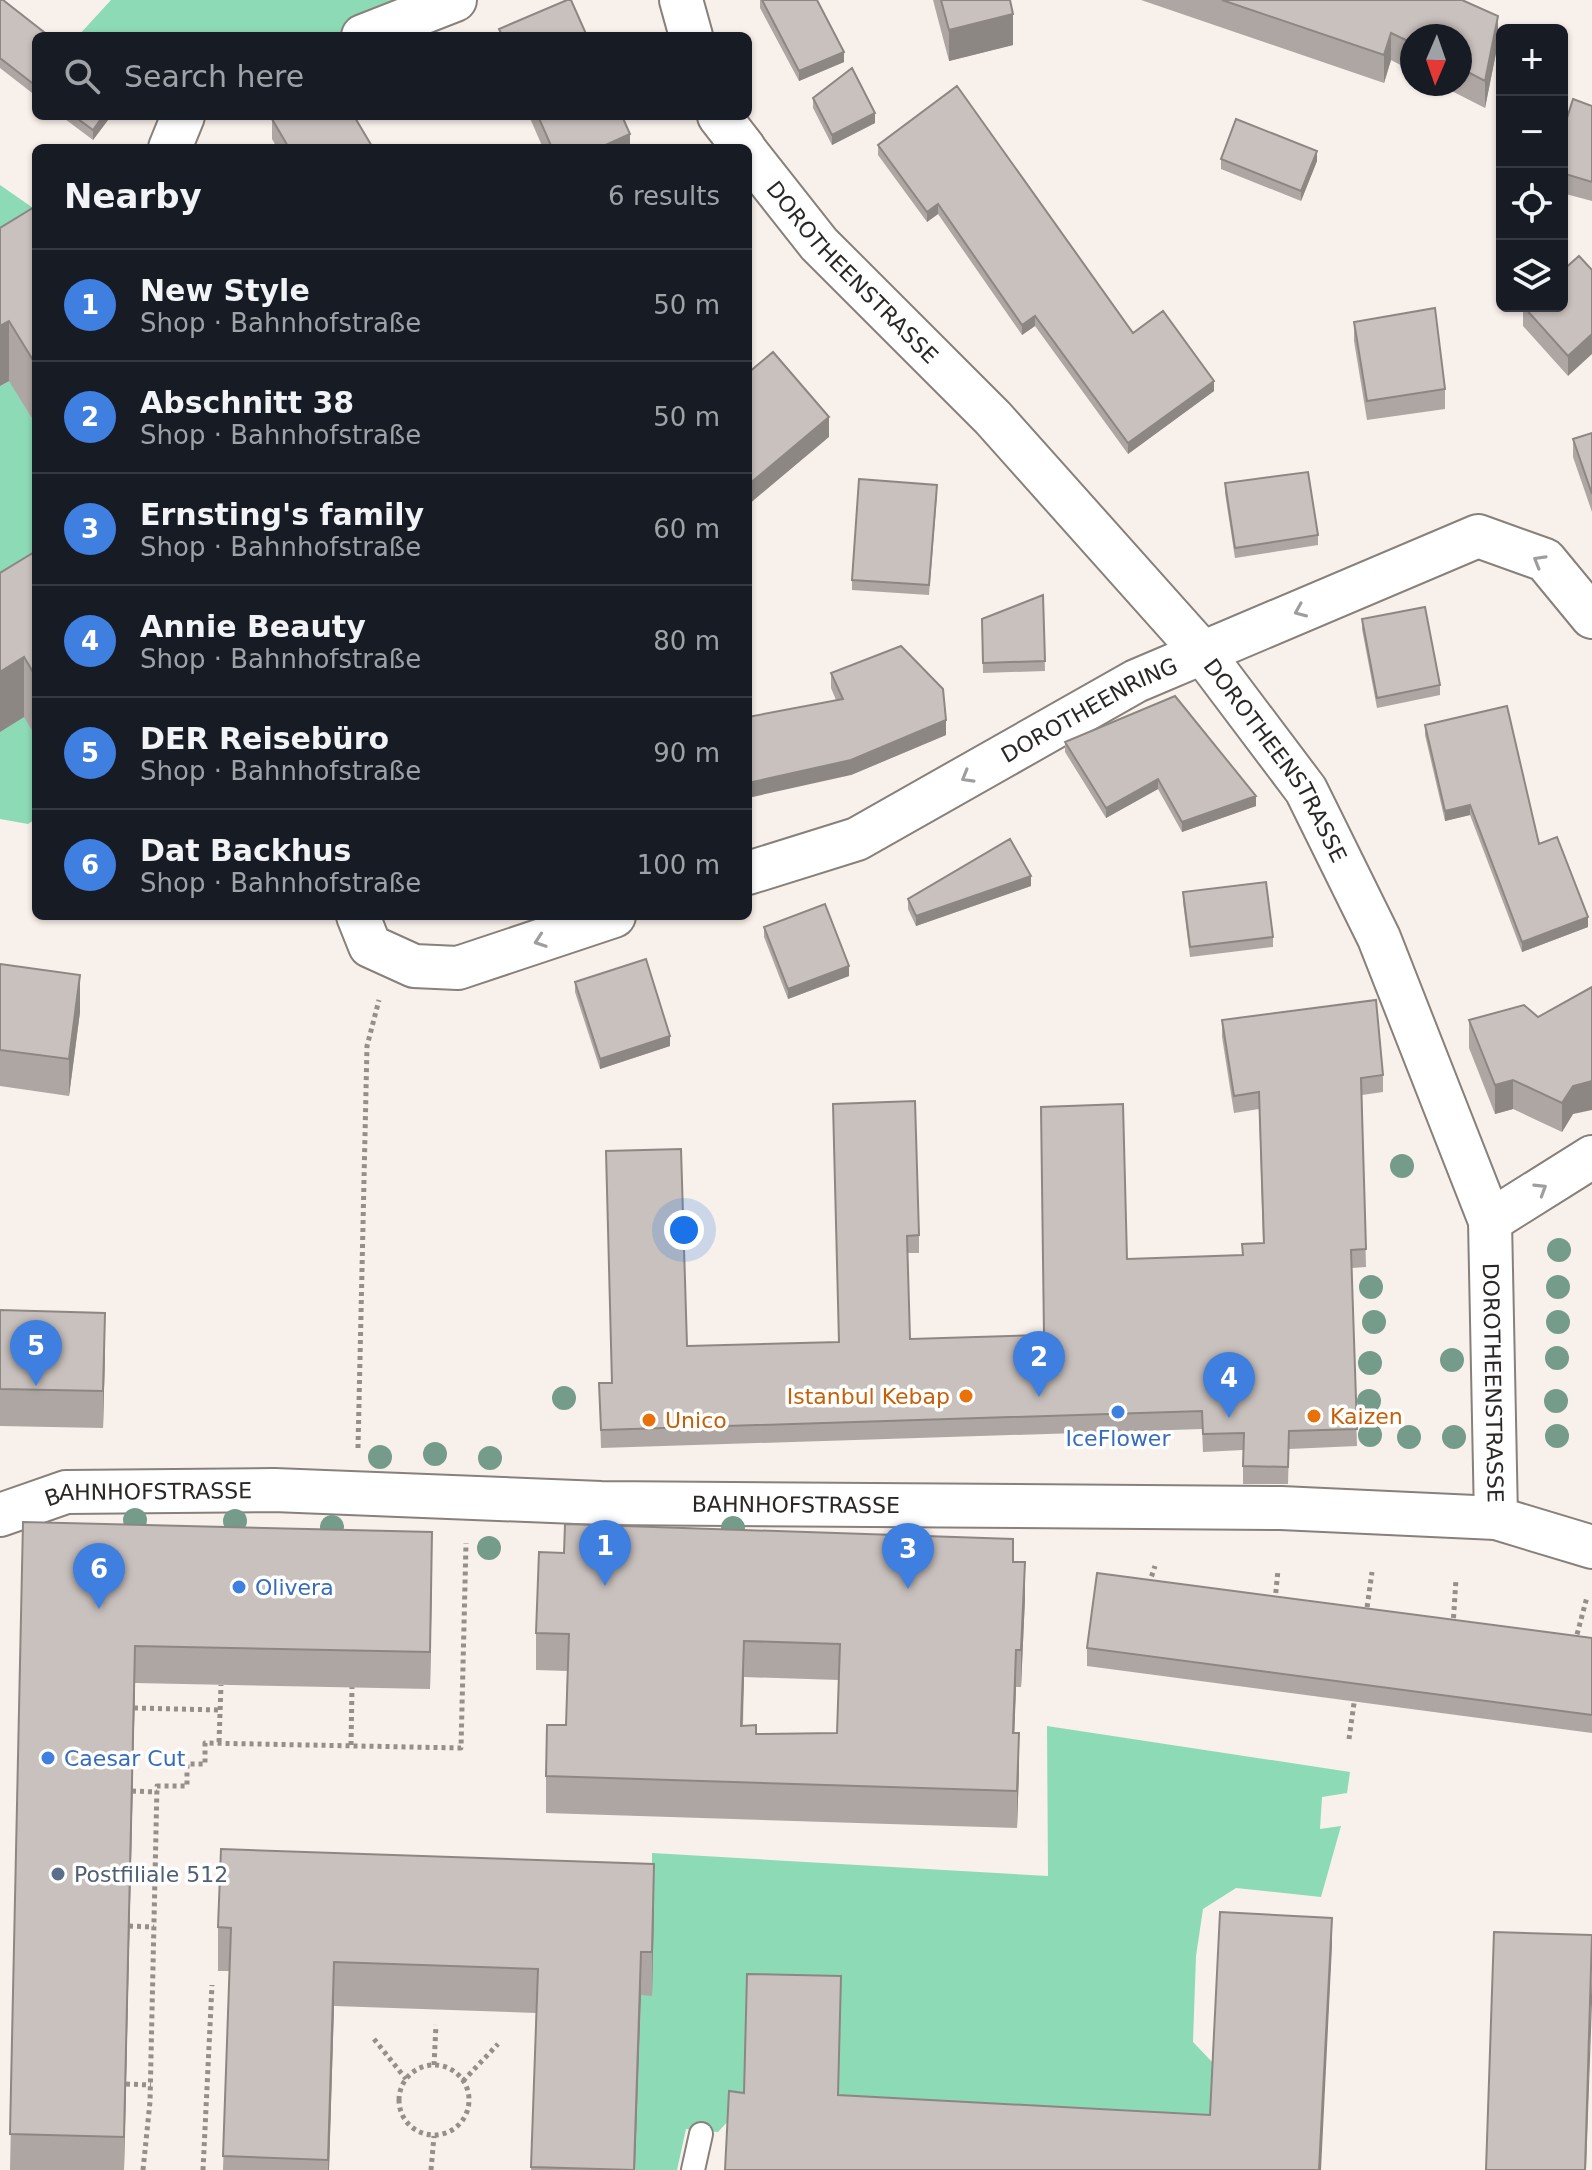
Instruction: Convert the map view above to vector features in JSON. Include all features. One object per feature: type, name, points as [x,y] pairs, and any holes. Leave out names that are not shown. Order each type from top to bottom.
[{"type":"street","points":[[373,32],[455,0]]},
{"type":"street","points":[[681,0],[690,32]]},
{"type":"street","points":[[172,144],[181,120]]},
{"type":"street","points":[[722,120],[741,144]]},
{"type":"street","name":"DOROTHEENSTRASSE","points":[[752,159],[819,244],[993,418],[1202,652],[1306,790],[1379,938],[1490,1221],[1496,1518]]},
{"type":"street","name":"DOROTHEENRING","points":[[752,872],[857,839],[1136,681],[1478,536],[1545,560],[1592,617]]},
{"type":"street","points":[[360,920],[370,946],[414,966],[458,968],[602,920]]},
{"type":"street","points":[[1490,1221],[1592,1157]]},
{"type":"street","name":"BAHNHOFSTRASSE","points":[[0,1515],[66,1492],[274,1490],[601,1503],[1281,1508],[1496,1518],[1592,1547]]},
{"type":"lane","points":[[693,2170],[701,2134]]},
{"type":"path","points":[[357,1494],[367,1046],[376,1003],[414,966]]},
{"type":"path","points":[[1148,1587],[1155,1566]]},
{"type":"path","points":[[1274,1615],[1278,1570]]},
{"type":"path","points":[[1365,1618],[1372,1572]]},
{"type":"path","points":[[1452,1639],[1456,1579]]},
{"type":"path","points":[[143,2170],[151,2085],[157,1786],[187,1786],[187,1764],[205,1764],[205,1743],[461,1748],[464,1589]]},
{"type":"path","points":[[1574,1655],[1577,1624],[1587,1597]]},
{"type":"path","points":[[219,1742],[221,1685]]},
{"type":"path","points":[[351,1745],[352,1687]]},
{"type":"path","points":[[1349,1739],[1355,1693]]},
{"type":"path","points":[[134,1708],[220,1710]]},
{"type":"path","points":[[132,1791],[157,1792]]},
{"type":"path","points":[[129,1926],[154,1927]]},
{"type":"path","points":[[203,2170],[212,1985]]},
{"type":"path","points":[[434,2065],[436,2025]]},
{"type":"path","points":[[374,2039],[406,2079]]},
{"type":"path","points":[[463,2081],[498,2044]]},
{"type":"path","points":[[434,2065],[447,2067],[463,2081],[470,2100],[466,2116],[450,2132],[434,2136],[419,2133],[408,2124],[400,2108],[399,2094],[406,2079],[422,2067],[434,2065]]},
{"type":"path","points":[[126,2084],[151,2085]]},
{"type":"path","points":[[431,2170],[434,2136]]},
{"type":"green space","points":[[111,0],[468,0],[375,32],[82,32]]},
{"type":"green space","points":[[0,185],[32,207],[32,219],[0,288]]},
{"type":"green space","points":[[15,377],[17,393],[32,418],[32,613],[0,633],[0,386]]},
{"type":"green space","points":[[30,713],[32,822],[28,824],[0,819],[0,732]]},
{"type":"green space","points":[[1047,1726],[1350,1772],[1347,1793],[1322,1797],[1320,1829],[1341,1826],[1321,1897],[1236,1888],[1203,1909],[1196,1956],[1193,2042],[1214,2064],[1210,2144],[729,2120],[718,2132],[686,2129],[677,2170],[635,2170],[641,1995],[652,1995],[652,1853],[1048,1876]]},
{"type":"building","points":[[0,0],[3,0],[44,32],[32,32],[32,83],[0,58]]},
{"type":"building","points":[[571,0],[585,32],[500,32],[499,29]]},
{"type":"building","points":[[762,0],[817,0],[844,52],[799,71]]},
{"type":"building","points":[[941,0],[1010,0],[1013,14],[949,30]]},
{"type":"building","points":[[1222,0],[1462,0],[1498,16],[1485,81],[1472,74],[1472,24],[1400,24],[1400,37],[1391,33],[1384,55]]},
{"type":"building","points":[[852,68],[875,113],[832,135],[813,98]]},
{"type":"building","points":[[957,86],[1133,333],[1163,311],[1214,381],[1128,443],[1035,316],[1022,325],[938,204],[927,212],[878,145]]},
{"type":"building","points":[[1573,99],[1592,106],[1592,182],[1568,175],[1568,115]]},
{"type":"building","points":[[1236,119],[1317,151],[1301,191],[1221,159]]},
{"type":"building","points":[[79,120],[100,120],[93,130]]},
{"type":"building","points":[[273,120],[356,120],[371,144],[287,144]]},
{"type":"building","points":[[540,120],[624,120],[630,134],[608,144],[550,144]]},
{"type":"building","points":[[32,208],[32,358],[9,321],[0,326],[0,228]]},
{"type":"building","points":[[1579,256],[1592,270],[1592,334],[1568,356],[1528,312],[1568,312],[1568,266]]},
{"type":"building","points":[[1435,308],[1445,389],[1367,401],[1354,322]]},
{"type":"building","points":[[773,352],[829,417],[752,482],[752,370]]},
{"type":"building","points":[[1592,433],[1592,494],[1573,439]]},
{"type":"building","points":[[1308,472],[1318,535],[1235,548],[1225,483]]},
{"type":"building","points":[[859,479],[937,485],[929,585],[852,580]]},
{"type":"building","points":[[32,553],[32,670],[24,657],[0,672],[0,573]]},
{"type":"building","points":[[1043,595],[1045,661],[983,663],[982,619]]},
{"type":"building","points":[[1425,607],[1440,685],[1377,698],[1362,619]]},
{"type":"building","points":[[901,646],[943,689],[946,720],[851,760],[752,782],[752,716],[843,699],[831,673]]},
{"type":"building","points":[[1175,696],[1256,796],[1182,822],[1158,779],[1106,808],[1065,742]]},
{"type":"building","points":[[1507,706],[1539,844],[1557,837],[1588,917],[1522,942],[1470,805],[1445,811],[1425,725]]},
{"type":"building","points":[[1010,839],[1031,876],[916,916],[908,899]]},
{"type":"building","points":[[1266,882],[1273,937],[1190,947],[1183,892]]},
{"type":"building","points":[[825,904],[849,966],[788,989],[764,927]]},
{"type":"building","points":[[646,959],[670,1036],[600,1059],[575,982]]},
{"type":"building","points":[[0,964],[80,975],[69,1059],[0,1050]]},
{"type":"building","points":[[1592,987],[1592,1081],[1573,1086],[1562,1103],[1513,1080],[1495,1085],[1469,1020],[1524,1005],[1538,1017]]},
{"type":"building","points":[[1376,1000],[1383,1075],[1361,1078],[1366,1249],[1351,1250],[1357,1429],[1289,1431],[1288,1467],[1243,1466],[1244,1433],[1203,1434],[1202,1411],[601,1430],[599,1383],[612,1383],[606,1151],[681,1149],[687,1346],[839,1342],[833,1104],[915,1101],[919,1235],[907,1236],[910,1339],[1044,1335],[1041,1107],[1123,1104],[1127,1259],[1243,1255],[1242,1244],[1264,1243],[1259,1092],[1234,1096],[1222,1020]]},
{"type":"building","points":[[0,1310],[105,1313],[103,1391],[0,1389]]},
{"type":"building","points":[[23,1522],[432,1532],[430,1652],[135,1646],[124,2137],[10,2134]]},
{"type":"building","points":[[565,1524],[1013,1539],[1013,1562],[1025,1562],[1021,1650],[1016,1650],[1013,1733],[1019,1733],[1017,1791],[546,1776],[547,1725],[566,1725],[569,1634],[536,1633],[539,1552],[564,1553]],"holes":[[[744,1641],[840,1644],[837,1733],[756,1734],[756,1725],[741,1726]]]},
{"type":"building","points":[[1097,1573],[1592,1638],[1592,1715],[1087,1648]]},
{"type":"building","points":[[221,1849],[654,1864],[652,1952],[641,1952],[634,2170],[531,2167],[538,1969],[334,1962],[328,2160],[223,2156],[231,1928],[218,1927]]},
{"type":"building","points":[[1220,1912],[1332,1918],[1319,2170],[725,2170],[729,2091],[744,2093],[747,1974],[841,1976],[838,2095],[1210,2115]]},
{"type":"building","points":[[1494,1932],[1592,1935],[1585,2170],[1486,2170]]},
{"type":"place","name":"DER Reisebüro","points":[[36,1386]]},
{"type":"place","name":"Istanbul Kebap","points":[[966,1396]]},
{"type":"place","name":"Abschnitt 38","points":[[1039,1397]]},
{"type":"place","name":"IceFlower","points":[[1118,1412]]},
{"type":"place","name":"Kaizen","points":[[1314,1416]]},
{"type":"place","name":"Annie Beauty","points":[[1229,1418]]},
{"type":"place","name":"Unico","points":[[649,1420]]},
{"type":"place","name":"New Style","points":[[605,1586]]},
{"type":"place","name":"Olivera","points":[[239,1587]]},
{"type":"place","name":"Ernsting's family","points":[[908,1589]]},
{"type":"place","name":"Dat Backhus","points":[[99,1609]]},
{"type":"place","name":"Caesar Cut","points":[[48,1758]]},
{"type":"place","name":"Postfiliale 512","points":[[58,1874]]}]
